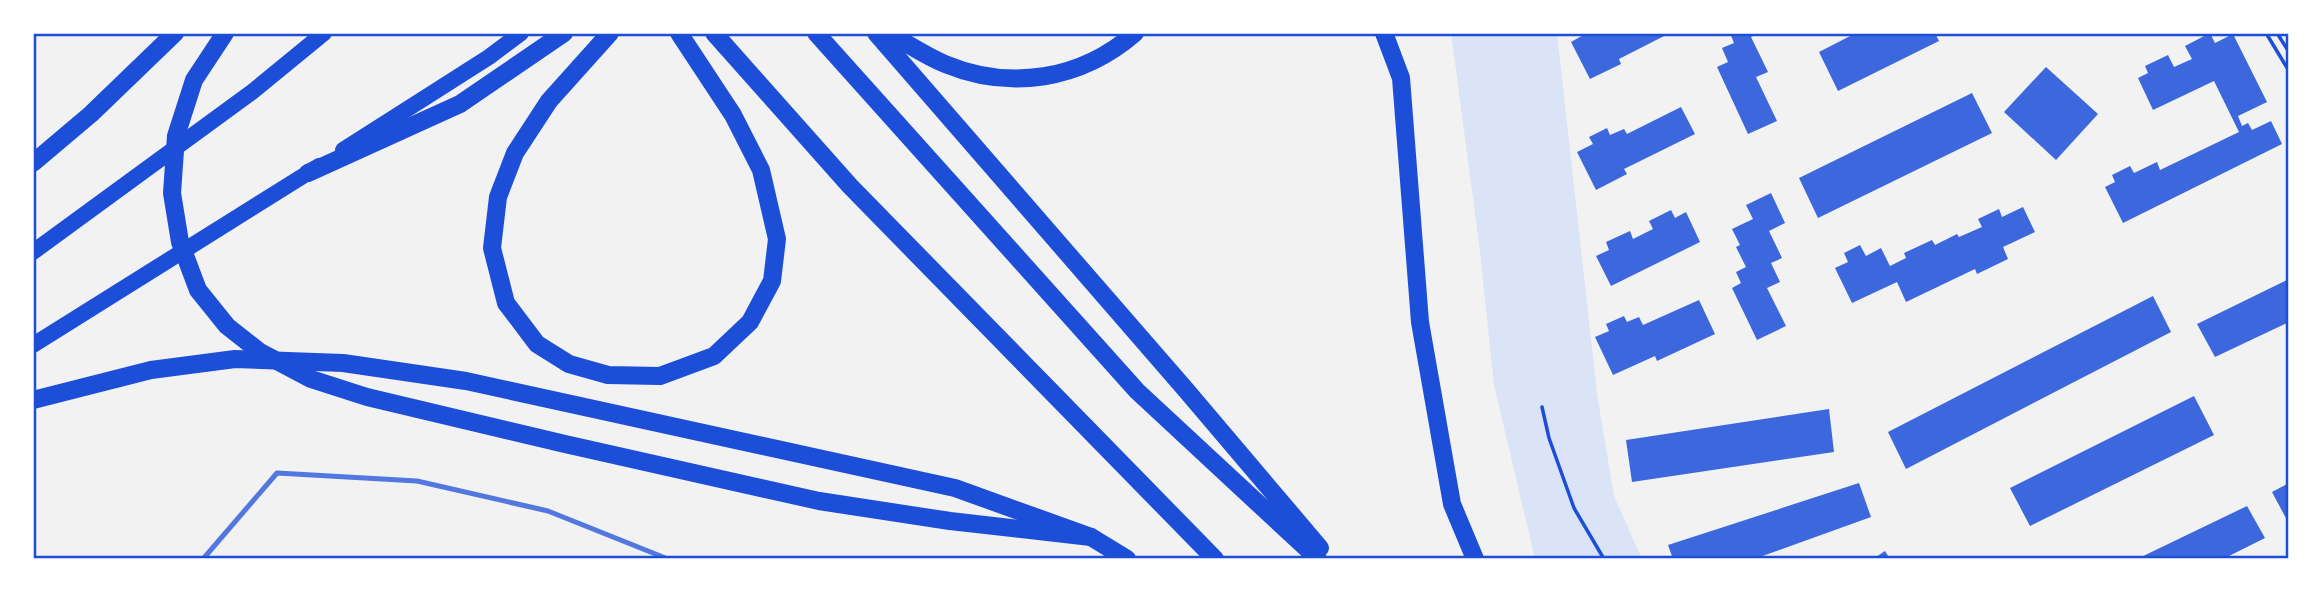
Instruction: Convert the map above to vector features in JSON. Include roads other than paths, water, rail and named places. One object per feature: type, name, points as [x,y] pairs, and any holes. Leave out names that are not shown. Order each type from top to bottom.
[{"type":"highway","points":[[33,163],[91,114],[175,33]]},
{"type":"highway","points":[[225,33],[194,80],[176,136],[172,193],[180,242],[198,290],[227,326],[260,352],[311,379],[367,397],[819,501],[950,521],[1091,537]]},
{"type":"highway","points":[[33,252],[252,92],[324,33]]},
{"type":"highway","points":[[33,345],[489,57],[521,33]]},
{"type":"highway","points":[[307,173],[460,104],[564,33]]},
{"type":"highway","points":[[610,33],[548,101],[514,153],[498,197],[492,248],[506,303],[537,344],[569,364],[608,374],[660,376],[714,356],[750,322],[772,281],[777,239],[761,170],[733,115],[679,33]]},
{"type":"highway","points":[[714,33],[850,186],[1215,559]]},
{"type":"highway","points":[[816,33],[1137,391],[1318,559]]},
{"type":"highway","points":[[876,33],[1329,559]]},
{"type":"highway","points":[[888,33],[944,64],[985,77],[1038,78],[1087,65],[1118,48],[1135,33]]},
{"type":"highway","points":[[1384,33],[1401,78]]},
{"type":"highway","points":[[1397,33],[1420,322],[1452,504],[1475,559]]},
{"type":"highway","points":[[33,400],[151,370],[223,361],[343,363],[466,380],[955,488],[1091,537],[1127,559]]},
{"type":"lane","points":[[203,559],[277,473],[417,481],[548,511],[668,559]]}]
